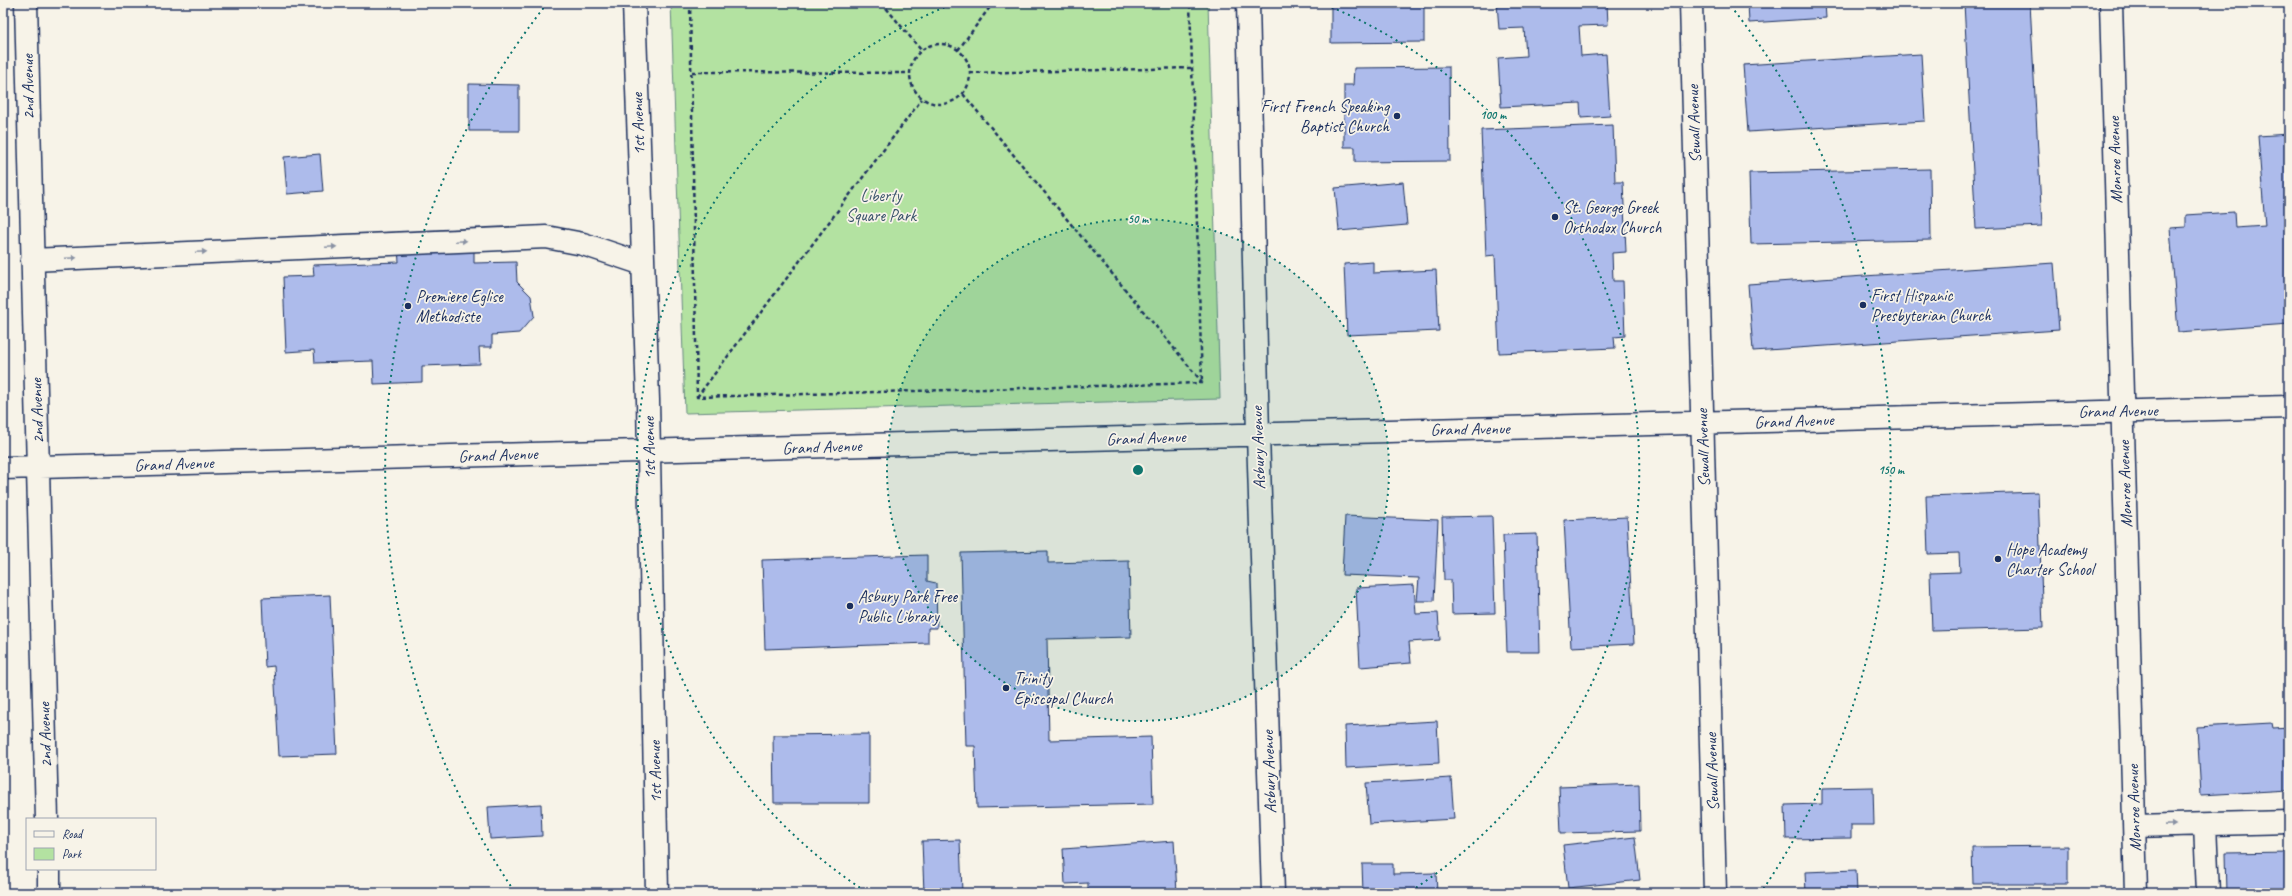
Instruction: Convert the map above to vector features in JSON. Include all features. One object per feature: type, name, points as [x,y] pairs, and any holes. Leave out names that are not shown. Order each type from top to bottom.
[{"type":"street","name":"2nd Avenue","points":[[26,3],[47,818]]},
{"type":"street","name":"1st Avenue","points":[[634,3],[649,451],[657,893]]},
{"type":"street","name":"Asbury Avenue","points":[[1248,3],[1258,435],[1273,893]]},
{"type":"street","name":"Sewall Avenue","points":[[1691,3],[1715,893]]},
{"type":"street","name":"Monroe Avenue","points":[[2111,3],[2136,893]]},
{"type":"street","points":[[32,260],[546,237],[583,244],[643,264]]},
{"type":"street","name":"Grand Avenue","points":[[3,468],[2289,407]]},
{"type":"street","points":[[2135,826],[2289,822]]},
{"type":"street","points":[[2205,825],[2208,893]]},
{"type":"street","points":[[49,870],[49,893]]},
{"type":"path","points":[[690,3],[697,397]]},
{"type":"path","points":[[882,3],[921,50]]},
{"type":"path","points":[[958,50],[993,3]]},
{"type":"path","points":[[1190,3],[1202,383]]},
{"type":"path","points":[[930,45],[949,45],[958,50],[965,57],[970,73],[968,86],[963,94],[946,105],[936,105],[922,99],[912,87],[910,73],[914,58],[921,50],[930,45]]},
{"type":"path","points":[[970,73],[1192,68]]},
{"type":"path","points":[[692,72],[910,73]]},
{"type":"path","points":[[963,94],[1202,383]]},
{"type":"path","points":[[697,397],[922,99]]},
{"type":"path","points":[[697,397],[1202,383]]},
{"type":"green space","name":"Liberty Square Park","points":[[671,3],[1208,3],[1220,399],[685,413]]},
{"type":"building","points":[[1331,3],[1424,3],[1424,42],[1331,43]]},
{"type":"building","points":[[1497,3],[1607,3],[1608,25],[1579,26],[1581,56],[1606,54],[1610,116],[1581,118],[1580,103],[1501,107],[1498,58],[1526,56],[1524,28],[1499,29]]},
{"type":"building","points":[[1748,3],[1825,3],[1826,18],[1749,23]]},
{"type":"building","points":[[1964,3],[2030,3],[2042,226],[1976,229]]},
{"type":"building","points":[[1921,54],[1925,121],[1748,132],[1743,65]]},
{"type":"building","name":"First French Speaking Baptist Church","points":[[1449,67],[1450,161],[1355,162],[1355,147],[1344,147],[1344,85],[1353,85],[1354,68]]},
{"type":"building","points":[[469,84],[519,85],[519,131],[469,131]]},
{"type":"building","name":"St. George Greek Orthodox Church","points":[[1613,125],[1615,182],[1623,182],[1626,252],[1612,253],[1613,281],[1623,281],[1625,336],[1614,337],[1615,348],[1499,353],[1495,255],[1486,256],[1481,130]]},
{"type":"building","points":[[2289,134],[2289,324],[2178,332],[2170,228],[2186,227],[2186,215],[2234,212],[2235,228],[2265,226],[2258,136]]},
{"type":"building","points":[[320,154],[323,191],[287,194],[284,157]]},
{"type":"building","points":[[1930,169],[1931,240],[1751,244],[1749,173]]},
{"type":"building","points":[[1403,182],[1407,225],[1339,231],[1335,188]]},
{"type":"building","name":"Premiere Eglise Methodiste","points":[[474,244],[474,263],[516,262],[517,282],[531,296],[534,316],[519,333],[492,335],[492,347],[479,347],[480,364],[422,366],[422,382],[374,384],[373,361],[315,363],[314,350],[286,352],[283,277],[314,276],[313,265],[399,262],[398,248]]},
{"type":"building","points":[[1373,262],[1373,273],[1436,270],[1439,331],[1347,335],[1344,264]]},
{"type":"building","points":[[2054,263],[2059,330],[1753,351],[1748,284]]},
{"type":"building","points":[[2038,492],[2043,628],[1932,631],[1930,573],[1960,572],[1959,553],[1928,554],[1926,496]]},
{"type":"building","points":[[1345,516],[1438,520],[1434,601],[1417,601],[1419,578],[1342,575]]},
{"type":"building","points":[[1492,516],[1495,613],[1452,614],[1451,580],[1444,580],[1442,517]]},
{"type":"building","points":[[1627,517],[1634,644],[1571,647],[1564,520]]},
{"type":"building","points":[[1537,534],[1540,652],[1507,652],[1503,535]]},
{"type":"building","name":"Trinity Episcopal Church","points":[[1048,551],[1048,563],[1129,561],[1131,637],[1047,639],[1049,740],[1151,737],[1153,804],[977,808],[975,746],[966,746],[961,553]]},
{"type":"building","name":"Asbury Park Free Public Library","points":[[927,555],[927,581],[936,583],[937,628],[928,628],[928,643],[765,649],[762,560]]},
{"type":"building","points":[[1414,585],[1416,614],[1438,613],[1440,640],[1409,642],[1411,663],[1360,667],[1356,588]]},
{"type":"building","points":[[330,595],[337,754],[279,756],[274,666],[265,667],[262,598]]},
{"type":"building","points":[[1437,721],[1439,763],[1346,768],[1345,726]]},
{"type":"building","points":[[2272,723],[2273,728],[2289,727],[2289,790],[2201,795],[2197,727]]},
{"type":"building","points":[[869,734],[869,803],[774,803],[773,735]]},
{"type":"building","points":[[1451,778],[1454,819],[1369,824],[1366,783]]},
{"type":"building","points":[[1639,784],[1640,831],[1561,833],[1559,787]]},
{"type":"building","points":[[1873,787],[1874,825],[1851,825],[1851,838],[1786,839],[1785,805],[1822,804],[1822,788]]},
{"type":"building","points":[[541,804],[542,836],[490,839],[488,807]]},
{"type":"building","points":[[1635,837],[1640,880],[1568,888],[1563,845]]},
{"type":"building","points":[[960,840],[962,893],[924,893],[922,841]]},
{"type":"building","points":[[1174,841],[1177,893],[1088,893],[1088,883],[1065,884],[1063,849]]},
{"type":"building","points":[[2068,846],[2068,884],[1973,884],[1972,847]]},
{"type":"building","points":[[2289,852],[2289,893],[2226,893],[2225,853]]},
{"type":"building","points":[[1362,864],[1393,864],[1393,874],[1436,873],[1437,893],[1363,893]]},
{"type":"building","points":[[1856,870],[1857,893],[1806,893],[1805,872]]},
{"type":"place","name":"First French Speaking Baptist Church","points":[[1397,116]]},
{"type":"place","name":"St. George Greek Orthodox Church","points":[[1555,217]]},
{"type":"place","name":"First Hispanic Presbyterian Church","points":[[1863,305]]},
{"type":"place","name":"Premiere Eglise Methodiste","points":[[408,306]]},
{"type":"place","name":"Hope Academy Charter School","points":[[1998,559]]},
{"type":"place","name":"Asbury Park Free Public Library","points":[[850,606]]},
{"type":"place","name":"Trinity Episcopal Church","points":[[1006,688]]}]
